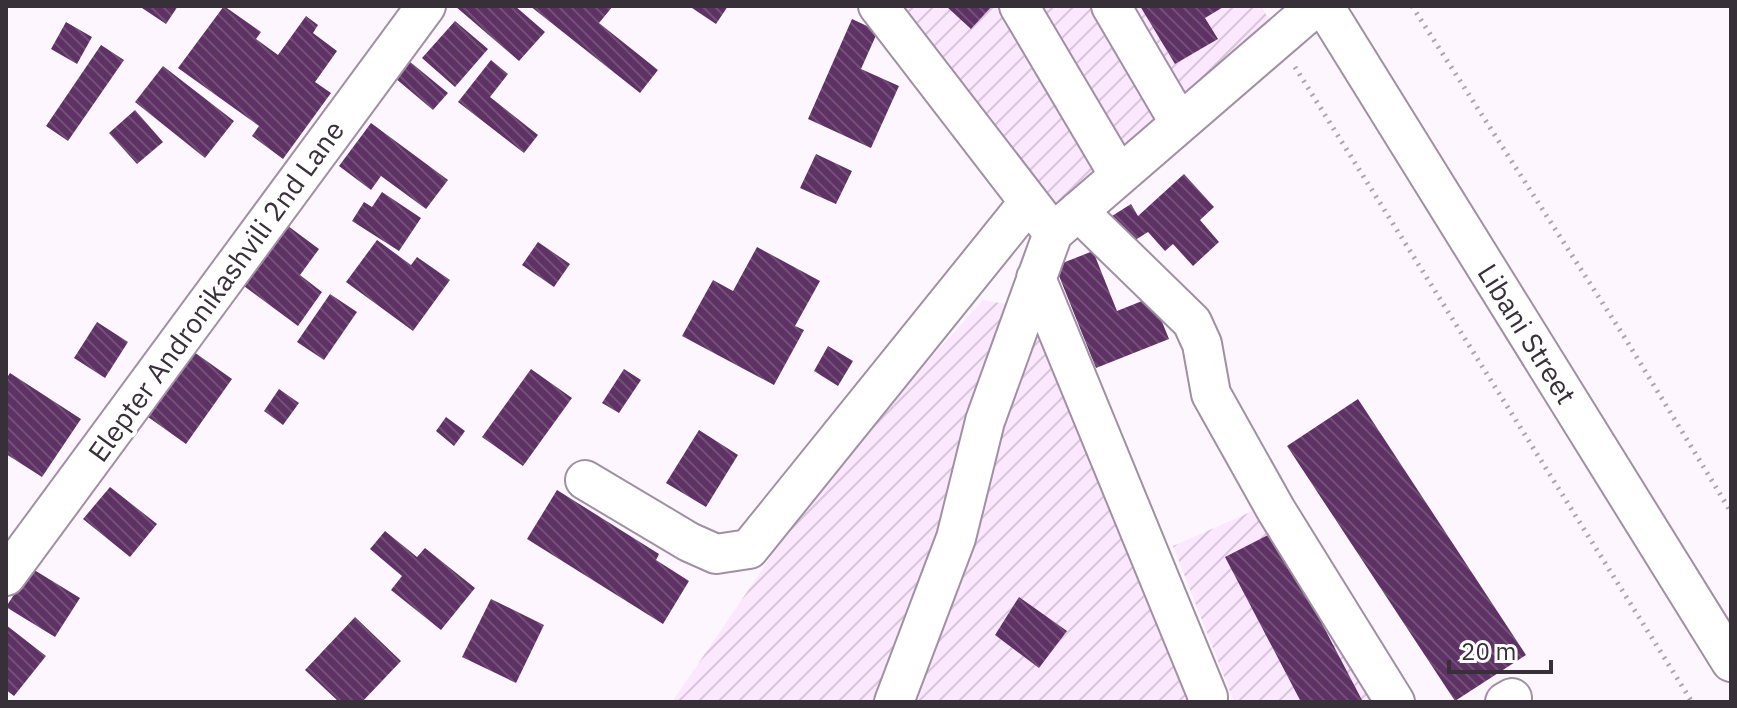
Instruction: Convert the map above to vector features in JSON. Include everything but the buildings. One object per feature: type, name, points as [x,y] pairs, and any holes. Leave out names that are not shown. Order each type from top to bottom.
[{"type":"street","points":[[878,6],[1028,203],[1066,222],[1192,322],[1202,344],[1211,394],[1276,510],[1395,702]]},
{"type":"street","points":[[1019,6],[1119,175]]},
{"type":"street","points":[[1111,6],[1179,122]]},
{"type":"street","points":[[894,702],[956,538],[985,421],[1036,278],[1066,222],[1316,6]]},
{"type":"street","name":"Libani Street","points":[[1324,6],[1731,662]]},
{"type":"street","name":"Elepter Andronikashvili 2nd Lane","points":[[6,576],[408,12]]},
{"type":"street","points":[[585,480],[689,542],[716,554],[749,549],[1028,203]]},
{"type":"street","points":[[1036,278],[1209,700]]},
{"type":"path","points":[[1412,6],[1625,338],[1731,512]]},
{"type":"path","points":[[1277,39],[1692,702]]},
{"type":"shaded area","points":[[896,6],[1261,6],[1270,21],[1065,206],[1042,202]]},
{"type":"shaded area","points":[[983,300],[1044,311],[1191,702],[672,702],[830,470]]},
{"type":"shaded area","points":[[1264,506],[1382,702],[1234,702],[1173,546]]}]
